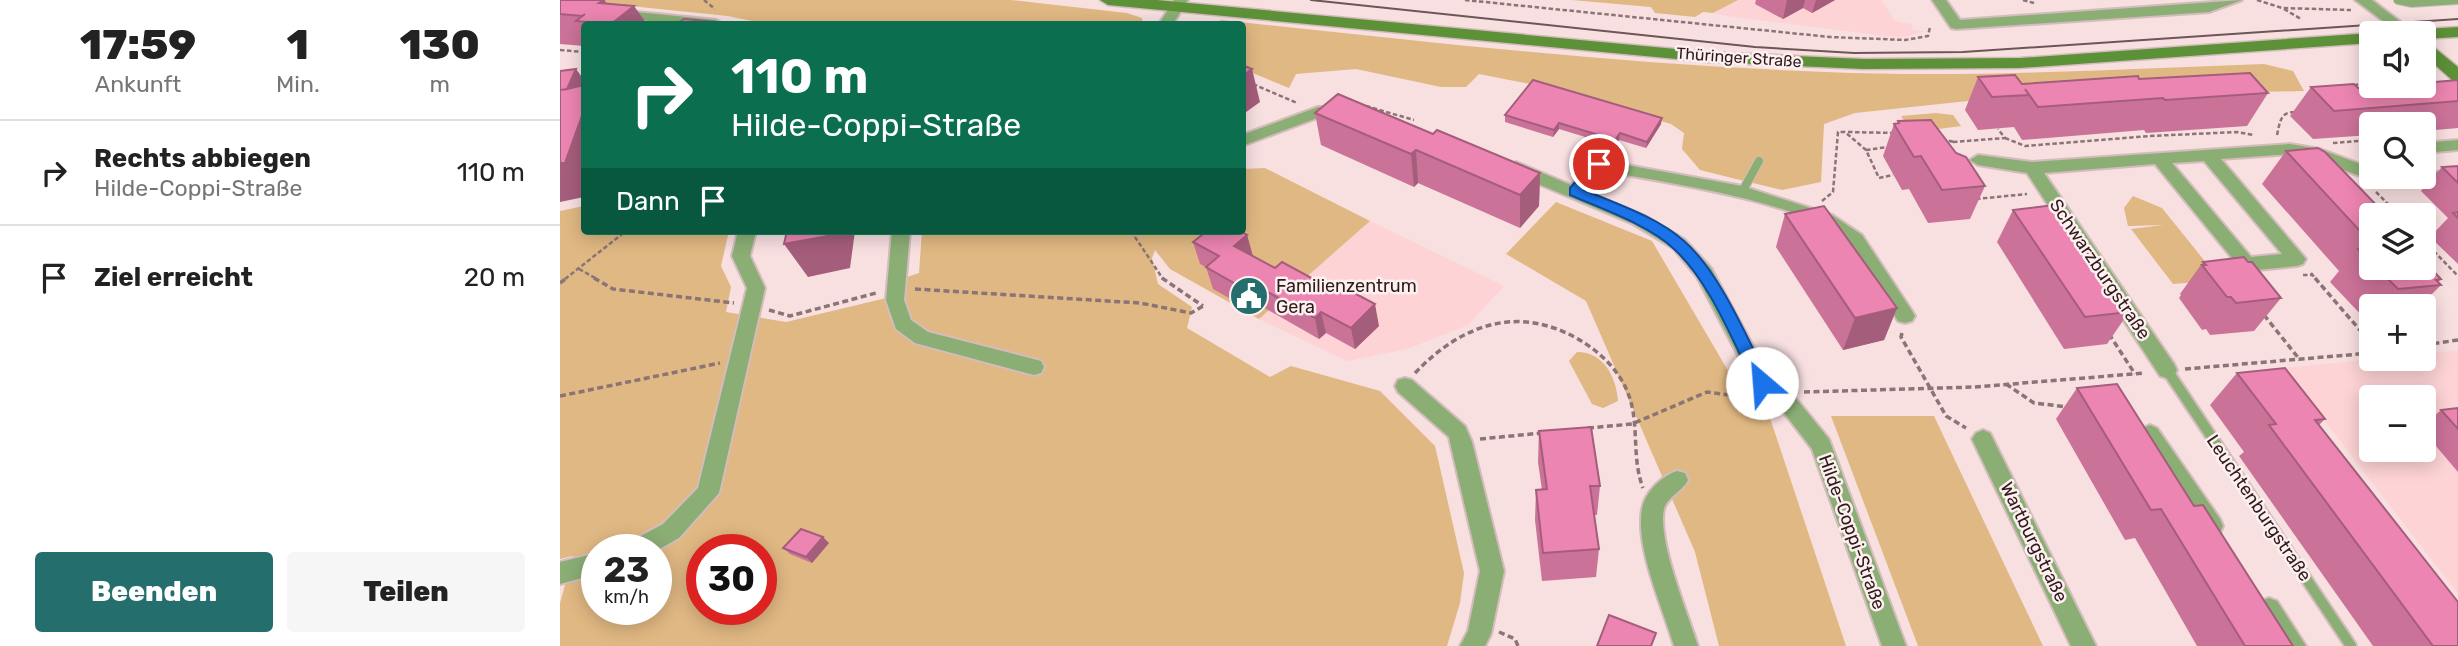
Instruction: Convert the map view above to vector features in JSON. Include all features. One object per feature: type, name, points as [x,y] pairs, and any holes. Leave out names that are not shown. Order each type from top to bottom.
[{"type":"main road","name":"Thüringer Straße","points":[[1108,0],[1179,3],[1708,57],[1864,64],[2133,57],[2359,39]]},
{"type":"main road","points":[[2436,33],[2458,32]]},
{"type":"main road","points":[[2436,57],[2458,75]]},
{"type":"street","points":[[1939,0],[1956,25],[2209,8],[2235,0]]},
{"type":"street","points":[[2077,2],[2086,18]]},
{"type":"street","points":[[1168,21],[1179,3]]},
{"type":"street","points":[[2357,5],[2381,11],[2393,21]]},
{"type":"street","points":[[598,13],[684,21]]},
{"type":"street","points":[[1246,139],[1318,112],[1360,108]]},
{"type":"street","points":[[2436,147],[2458,145]]},
{"type":"street","points":[[1978,160],[2036,174],[2290,149],[2314,153],[2359,172]]},
{"type":"street","points":[[2209,156],[2299,267]]},
{"type":"street","points":[[2160,160],[2247,264],[2299,267]]},
{"type":"street","name":"Hilde-Coppi-Straße","points":[[1499,161],[1639,220],[1679,244],[1704,273],[1762,383],[1792,408],[1821,445],[1894,646]]},
{"type":"street","points":[[2350,167],[2359,162]]},
{"type":"street","points":[[1575,191],[1599,164],[1742,192],[1826,219],[1856,239],[1905,316]]},
{"type":"street","name":"Schwarzburgstraße","points":[[2036,174],[2167,370]]},
{"type":"street","points":[[2436,178],[2458,176]]},
{"type":"street","points":[[665,534],[708,493],[756,288],[741,256],[746,235]]},
{"type":"street","points":[[901,235],[895,300],[903,324],[922,338],[1034,367]]},
{"type":"street","points":[[1405,386],[1458,432],[1461,442],[1493,570],[1479,634],[1472,646]]},
{"type":"street","points":[[2150,434],[2226,545]]},
{"type":"street","name":"Wartburgstraße","points":[[1983,439],[2084,646]]},
{"type":"street","points":[[1677,480],[1661,495],[1653,509],[1657,552],[1686,646]]},
{"type":"street","points":[[560,573],[581,567]]},
{"type":"street","points":[[2256,590],[2294,646]]},
{"type":"lane","points":[[2398,0],[2412,3],[2458,0]]},
{"type":"lane","points":[[1742,192],[1759,160]]},
{"type":"lane","name":"Leuchtenburgstraße","points":[[2167,370],[2351,646]]},
{"type":"path","points":[[1465,0],[1830,37],[1905,40],[1928,36],[1930,27]]},
{"type":"path","points":[[2257,0],[2282,8],[2301,19]]},
{"type":"path","points":[[2282,8],[2357,5]]},
{"type":"path","points":[[560,50],[581,52]]},
{"type":"path","points":[[1246,82],[1318,112]]},
{"type":"path","points":[[2352,87],[2359,84]]},
{"type":"path","points":[[2436,87],[2442,92]]},
{"type":"path","points":[[1360,108],[1414,120]]},
{"type":"path","points":[[2277,138],[2281,117],[2287,112],[2298,111]]},
{"type":"path","points":[[1942,143],[2005,138],[1998,129]]},
{"type":"path","points":[[1819,201],[1831,197],[1833,192],[1838,132],[1900,133]]},
{"type":"path","points":[[1845,132],[1866,150],[1878,178],[1894,175]]},
{"type":"path","points":[[1936,137],[1954,142]]},
{"type":"path","points":[[1866,150],[1892,147]]},
{"type":"path","points":[[1965,200],[2026,194],[2017,181],[2036,174]]},
{"type":"path","points":[[560,283],[621,235]]},
{"type":"path","points":[[579,270],[613,289],[752,305],[790,316],[896,288],[1139,303],[1191,313],[1203,306],[1164,282],[1134,235]]},
{"type":"path","points":[[2436,253],[2458,276]]},
{"type":"path","points":[[2299,267],[2313,275],[2359,329]]},
{"type":"path","points":[[2299,267],[2313,275]]},
{"type":"path","points":[[2257,305],[2300,360]]},
{"type":"path","points":[[1905,316],[1901,337],[1946,416],[1983,439]]},
{"type":"path","points":[[1405,386],[1430,355],[1450,341],[1483,325],[1508,320],[1539,322],[1573,335],[1609,360],[1629,394],[1640,482],[1653,509]]},
{"type":"path","points":[[2107,331],[2135,374]]},
{"type":"path","points":[[2436,343],[2458,340]]},
{"type":"path","points":[[560,396],[739,359]]},
{"type":"path","points":[[2088,378],[2094,388]]},
{"type":"path","points":[[2004,383],[2028,402],[2042,407],[2071,407]]},
{"type":"path","points":[[1583,429],[1632,424],[1707,393],[1736,396],[1783,388],[1818,394],[1849,390],[1932,390],[1996,384]]},
{"type":"path","points":[[1461,442],[1544,433]]},
{"type":"shaded area","points":[[571,0],[1011,0],[1127,13],[1142,18],[1143,21],[752,21],[728,16]]},
{"type":"shaded area","points":[[1572,0],[1738,0],[1713,13],[1703,12],[1695,17],[1655,13],[1651,7]]},
{"type":"shaded area","points":[[1708,0],[1881,0],[1895,21],[1911,24],[1913,30],[1925,31],[1904,37],[1886,36],[1727,16],[1713,13],[1705,7]]},
{"type":"shaded area","points":[[1246,23],[1599,58],[1750,69],[1880,74],[1990,73],[2264,64],[2293,71],[2304,91],[1996,98],[1855,113],[1824,124],[1821,182],[1782,190],[1700,170],[1682,149],[1684,133],[1671,124],[1535,85],[1479,74],[1466,87],[1441,87],[1356,69],[1296,74],[1289,88],[1246,70]]},
{"type":"shaded area","points":[[1936,113],[1953,115],[1961,126],[1924,131],[1908,126],[1901,116]]},
{"type":"shaded area","points":[[1265,168],[1370,221],[1259,319],[1170,269],[1155,250],[1152,258],[1158,284],[1192,307],[1187,328],[1270,377],[1291,366],[1380,391],[1435,446],[1464,573],[1460,603],[1447,646],[560,646],[560,603],[573,556],[560,559],[560,211],[581,207],[581,235],[728,235],[721,266],[731,287],[726,312],[786,322],[903,294],[904,278],[919,273],[922,235],[1246,235],[1246,169]]},
{"type":"shaded area","points":[[2133,196],[2162,208],[2220,280],[2173,284],[2131,229],[2163,225],[2128,226],[2124,208]]},
{"type":"shaded area","points":[[1556,202],[1652,241],[1737,386],[1768,412],[1846,646],[1719,646],[1695,552],[1586,301],[1506,254]]},
{"type":"shaded area","points":[[1370,221],[1504,286],[1468,325],[1407,349],[1347,361],[1259,319]]},
{"type":"shaded area","points":[[2458,350],[2458,594],[2284,368],[2359,361],[2359,371],[2436,371],[2436,353]]},
{"type":"shaded area","points":[[1577,352],[1595,356],[1607,367],[1615,383],[1618,401],[1603,408],[1592,404],[1569,361]]},
{"type":"shaded area","points":[[1831,416],[1934,416],[2043,646],[1918,646]]},
{"type":"building","points":[[560,0],[604,0],[599,3],[634,6],[615,21],[576,21],[585,14],[560,14]]},
{"type":"building","points":[[576,69],[567,89],[581,86],[581,118],[565,163],[560,163],[560,71]]},
{"type":"building","points":[[2250,73],[2268,93],[2038,107],[2025,89],[2029,95],[1992,97],[1978,77],[2015,75],[2022,84],[2138,76],[2139,79]]},
{"type":"building","points":[[1533,80],[1662,118],[1647,142],[1620,133],[1615,140],[1559,123],[1554,130],[1505,115]]},
{"type":"building","points":[[2458,80],[2458,101],[2334,111],[2311,87],[2354,84],[2359,88],[2359,98],[2436,98],[2436,82]]},
{"type":"building","points":[[1338,94],[1433,134],[1437,130],[1540,173],[1520,195],[1416,150],[1411,154],[1315,113]]},
{"type":"building","points":[[1931,120],[1956,153],[1966,157],[1985,186],[1942,190],[1921,156],[1914,157],[1894,124],[1899,123],[1898,121]]},
{"type":"building","points":[[2318,148],[2325,152],[2374,203],[2359,203],[2359,230],[2286,151]]},
{"type":"building","points":[[2458,166],[2458,183],[2442,167]]},
{"type":"building","points":[[2054,205],[2129,312],[2085,317],[2013,210]]},
{"type":"building","points":[[1824,206],[1897,308],[1855,318],[1785,214]]},
{"type":"building","points":[[1246,234],[1247,235],[1234,246],[1275,268],[1282,262],[1339,293],[1345,288],[1375,304],[1351,328],[1321,312],[1315,318],[1255,285],[1248,291],[1206,267],[1219,256],[1193,242],[1202,235]]},
{"type":"building","points":[[786,235],[828,235],[828,236],[784,244]]},
{"type":"building","points":[[2244,257],[2248,262],[2252,262],[2281,298],[2236,303],[2231,297],[2227,297],[2202,265],[2206,265],[2203,262]]},
{"type":"building","points":[[2389,280],[2436,280],[2441,285],[2398,289]]},
{"type":"building","points":[[2285,368],[2325,419],[2315,420],[2458,602],[2458,646],[2433,646],[2269,425],[2276,424],[2237,373]]},
{"type":"building","points":[[2117,384],[2194,506],[2203,505],[2293,646],[2245,646],[2161,509],[2151,510],[2077,388]]},
{"type":"building","points":[[2458,408],[2458,429],[2441,410]]},
{"type":"building","points":[[1591,427],[1600,486],[1590,486],[1599,549],[1543,553],[1536,490],[1547,489],[1539,431]]},
{"type":"building","points":[[801,529],[823,537],[806,557],[783,548]]},
{"type":"building","points":[[1609,615],[1656,633],[1651,646],[1597,646]]},
{"type":"tram line","points":[[1311,0],[1755,47],[1854,53],[1963,52],[2458,19]]},
{"type":"place","name":"Familienzentrum Gera","points":[[1249,296]]},
{"type":"route","points":[[1599,164],[1575,191],[1639,220],[1679,244],[1704,273],[1762,383]]}]
